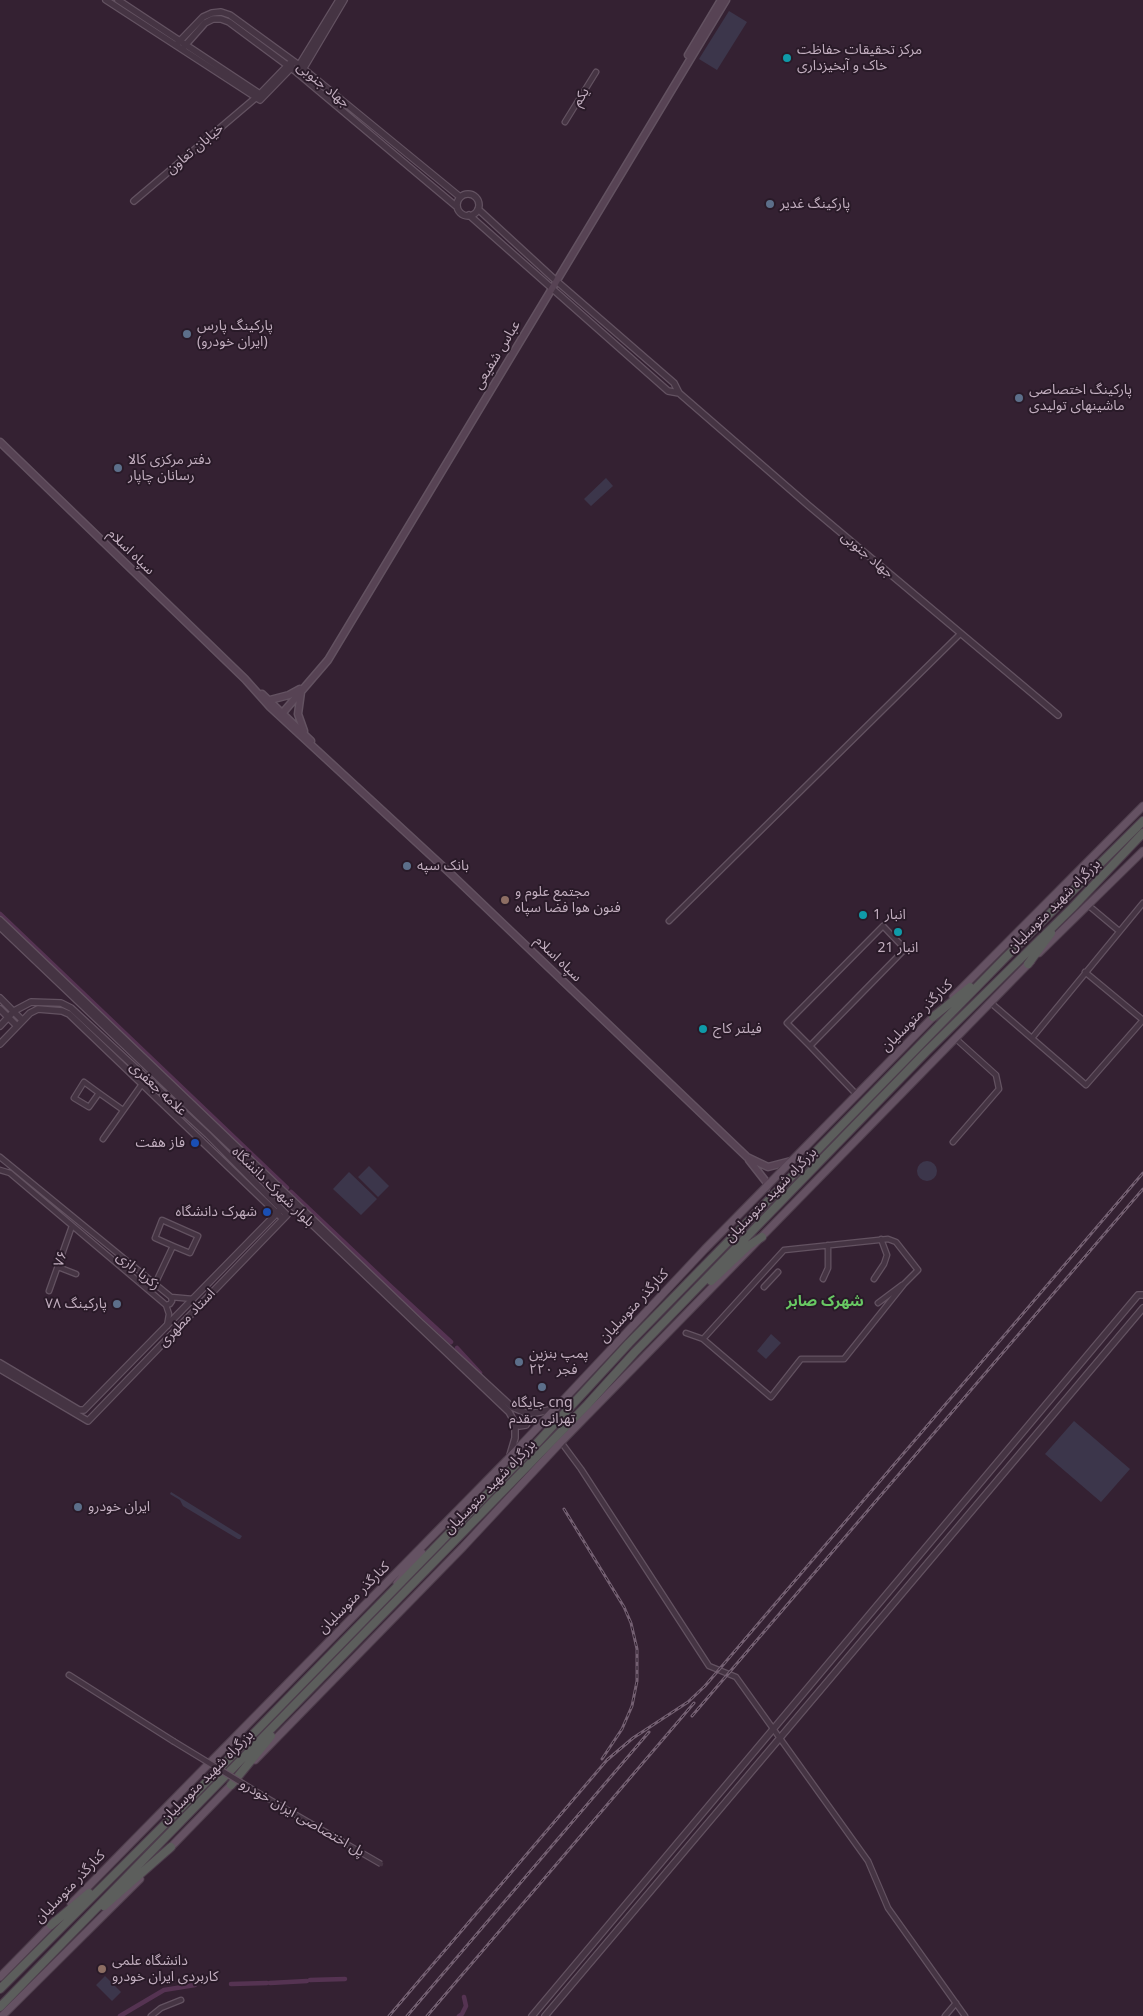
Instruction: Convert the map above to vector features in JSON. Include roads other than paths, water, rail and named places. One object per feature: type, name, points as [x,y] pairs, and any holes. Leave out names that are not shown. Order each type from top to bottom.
[{"type":"highway","name":"بزرگراه شهید متوسلیان","points":[[0,1989],[537,1442],[629,1343],[1006,957],[1143,821]]},
{"type":"highway","name":"بزرگراه شهید متوسلیان","points":[[0,2006],[587,1405],[926,1052],[1072,908],[1143,833]]},
{"type":"highway","points":[[1028,964],[1072,908]]},
{"type":"highway","points":[[933,1017],[1006,957]]},
{"type":"highway","points":[[684,1302],[708,1283],[748,1246],[762,1237]]},
{"type":"highway","points":[[231,1785],[304,1696]]},
{"type":"highway","points":[[76,1927],[102,1908],[171,1847]]},
{"type":"highway","points":[[51,1925],[130,1858]]},
{"type":"main road","name":"عباس شفیعی","points":[[279,713],[328,660],[721,0]]},
{"type":"main road","name":"عباس شفیعی","points":[[555,279],[726,0]]},
{"type":"main road","name":"سپاه اسلام","points":[[0,442],[279,713],[452,874],[747,1157],[768,1167],[792,1161]]},
{"type":"main road","name":"سپاه اسلام","points":[[245,680],[270,700],[279,713],[306,734],[316,748]]},
{"type":"main road","points":[[270,700],[301,690],[298,714],[306,734]]},
{"type":"main road","name":"کنارگذر متوسلیان","points":[[0,1976],[507,1460],[644,1313],[856,1094],[1143,807]]},
{"type":"main road","points":[[1118,876],[1143,846]]},
{"type":"main road","points":[[2,2016],[171,1847],[463,1547],[561,1442],[955,1038],[1143,851]]},
{"type":"main road","points":[[747,1157],[767,1183],[766,1188]]},
{"type":"main road","points":[[381,1602],[452,1516]]},
{"type":"street","points":[[106,0],[178,42]]},
{"type":"street","points":[[118,0],[259,96]]},
{"type":"street","points":[[296,67],[340,0]]},
{"type":"street","points":[[296,67],[344,0]]},
{"type":"street","name":"جهاد جنوبی","points":[[178,42],[203,17],[221,12],[230,15],[460,197]]},
{"type":"street","name":"جهاد جنوبی","points":[[184,46],[205,23],[213,19],[229,22],[296,67],[457,207]]},
{"type":"street","name":"جهاد جنوبی","points":[[259,96],[260,100],[296,67]]},
{"type":"street","name":"یکم","points":[[565,122],[596,72]]},
{"type":"street","name":"خیابان تعاون","points":[[134,201],[259,96]]},
{"type":"street","points":[[465,194],[474,196],[478,203],[476,212],[469,215],[463,214],[457,207],[460,197],[465,194]]},
{"type":"street","name":"جهاد جنوبی","points":[[478,209],[674,384],[679,393],[808,505],[1058,715]]},
{"type":"street","name":"جهاد جنوبی","points":[[469,215],[668,391],[679,393]]},
{"type":"street","points":[[669,921],[960,634]]},
{"type":"street","points":[[1032,1038],[1143,902]]},
{"type":"street","points":[[1088,905],[1119,931]]},
{"type":"street","name":"بلوار شهرک دانشگاه","points":[[0,920],[449,1352],[509,1412],[514,1421]]},
{"type":"street","points":[[810,1046],[905,949],[883,926],[787,1023],[856,1094]]},
{"type":"street","name":"بلوار شهرک دانشگاه","points":[[0,927],[449,1352],[512,1407],[526,1413]]},
{"type":"street","points":[[991,1003],[1086,1085],[1143,1020],[1085,972]]},
{"type":"street","points":[[0,998],[22,1020],[0,1044]]},
{"type":"street","name":"علامه جعفری","points":[[14,1011],[31,1002],[62,1003],[70,1008],[147,1078],[285,1217]]},
{"type":"street","points":[[0,1009],[17,1026]]},
{"type":"street","name":"علامه جعفری","points":[[22,1020],[38,1009],[62,1010],[69,1014],[279,1211]]},
{"type":"street","points":[[0,1026],[14,1011]]},
{"type":"street","points":[[953,1142],[999,1089],[996,1075],[955,1038]]},
{"type":"street","points":[[103,1139],[141,1083],[147,1078]]},
{"type":"street","points":[[100,1093],[89,1107],[74,1098],[84,1082],[100,1093],[123,1110]]},
{"type":"street","name":"زکریا رازی","points":[[0,1157],[171,1297],[170,1304],[166,1305],[139,1283],[10,1173],[0,1170]]},
{"type":"street","name":"استاد مطهری","points":[[0,1362],[80,1410],[84,1410],[279,1211]]},
{"type":"street","name":"استاد مطهری","points":[[0,1369],[88,1421],[285,1217]]},
{"type":"street","points":[[162,1220],[198,1236],[190,1253],[173,1246],[154,1238],[162,1220]]},
{"type":"street","name":"۷۶","points":[[49,1291],[72,1226]]},
{"type":"street","points":[[80,1232],[84,1227]]},
{"type":"street","points":[[874,1279],[887,1256],[881,1239]]},
{"type":"street","points":[[686,1333],[703,1339],[771,1397],[801,1359],[844,1359],[904,1284],[918,1270],[896,1242],[888,1239],[784,1250],[703,1339]]},
{"type":"street","points":[[822,1279],[828,1268],[828,1245]]},
{"type":"street","points":[[155,1284],[173,1246]]},
{"type":"street","points":[[58,1267],[76,1274]]},
{"type":"street","points":[[764,1272],[774,1280]]},
{"type":"street","points":[[764,1287],[774,1280],[778,1272]]},
{"type":"street","points":[[139,1283],[145,1276]]},
{"type":"street","points":[[878,1303],[904,1284]]},
{"type":"street","points":[[532,2016],[1138,1295],[1143,1295]]},
{"type":"street","points":[[171,1297],[193,1299]]},
{"type":"street","points":[[166,1305],[169,1314],[167,1326]]},
{"type":"street","points":[[545,2016],[1143,1308]]},
{"type":"street","points":[[1062,1385],[1072,1392]]},
{"type":"street","points":[[514,1421],[519,1426],[526,1425],[529,1420],[526,1413],[556,1409]]},
{"type":"street","points":[[507,1460],[515,1438],[514,1421]]},
{"type":"street","points":[[561,1442],[581,1469],[709,1666],[736,1677],[774,1728],[868,1862],[888,1908],[965,2016]]},
{"type":"street","points":[[901,1577],[910,1584]]},
{"type":"street","name":"پل اختصاصی ایران خودرو","points":[[69,1675],[265,1797],[380,1864]]},
{"type":"street","points":[[654,1871],[662,1878]]},
{"type":"street","points":[[575,1965],[583,1971]]},
{"type":"street","points":[[151,2016],[170,2003],[181,2000]]},
{"type":"street","points":[[945,2016],[956,2003]]},
{"type":"waterway","points":[[0,914],[287,1188]]},
{"type":"waterway","points":[[291,1192],[451,1342]]},
{"type":"waterway","points":[[457,1348],[480,1373]]},
{"type":"waterway","points":[[310,1980],[345,1979]]},
{"type":"waterway","points":[[270,1983],[307,1981]]},
{"type":"waterway","points":[[231,1984],[267,1983]]},
{"type":"waterway","points":[[120,2016],[164,1990],[195,1985]]},
{"type":"waterway","points":[[459,2016],[466,2006],[464,1997]]},
{"type":"railway","points":[[389,2016],[607,1760],[633,1738],[688,1702],[705,1686],[1143,1173]]},
{"type":"railway","points":[[692,1716],[1143,1189]]},
{"type":"railway","points":[[564,1509],[624,1607],[631,1623],[637,1649],[637,1681],[632,1706],[622,1729],[602,1759]]},
{"type":"railway","points":[[427,2016],[694,1703]]},
{"type":"railway","points":[[407,2016],[649,1732]]},
{"type":"place","name":"مرکز تحقیقات حفاظت خاک و آبخیزداری","points":[[787,58]]},
{"type":"place","name":"پارکینگ غدیر","points":[[770,204]]},
{"type":"place","name":"پارکینگ پارس (ایران خودرو)","points":[[187,334]]},
{"type":"place","name":"پارکینگ اختصاصی ماشینهای تولیدی","points":[[1019,398]]},
{"type":"place","name":"دفتر مرکزی کالا رسانان چاپار","points":[[118,468]]},
{"type":"place","name":"بانک سپه","points":[[407,866]]},
{"type":"place","name":"مجتمع علوم و فنون هوا فضا سپاه","points":[[505,900]]},
{"type":"place","name":"انبار 1","points":[[863,915]]},
{"type":"place","name":"انبار 21","points":[[898,932]]},
{"type":"place","name":"فیلتر کاج","points":[[703,1029]]},
{"type":"place","name":"فاز هفت","points":[[195,1143]]},
{"type":"place","name":"شهرک دانشگاه","points":[[267,1212]]},
{"type":"place","name":"پارکینگ ۷۸","points":[[117,1304]]},
{"type":"place","name":"پمپ بنزین ۲۲۰ فجر","points":[[519,1362]]},
{"type":"place","name":"جایگاه cng تهرانی مقدم","points":[[542,1387]]},
{"type":"place","name":"ایران خودرو","points":[[78,1507]]},
{"type":"place","name":"دانشگاه علمی کاربردی ایران خودرو","points":[[102,1969]]},
{"type":"district","name":"شهرک صابر","points":[[825,1302]]}]
